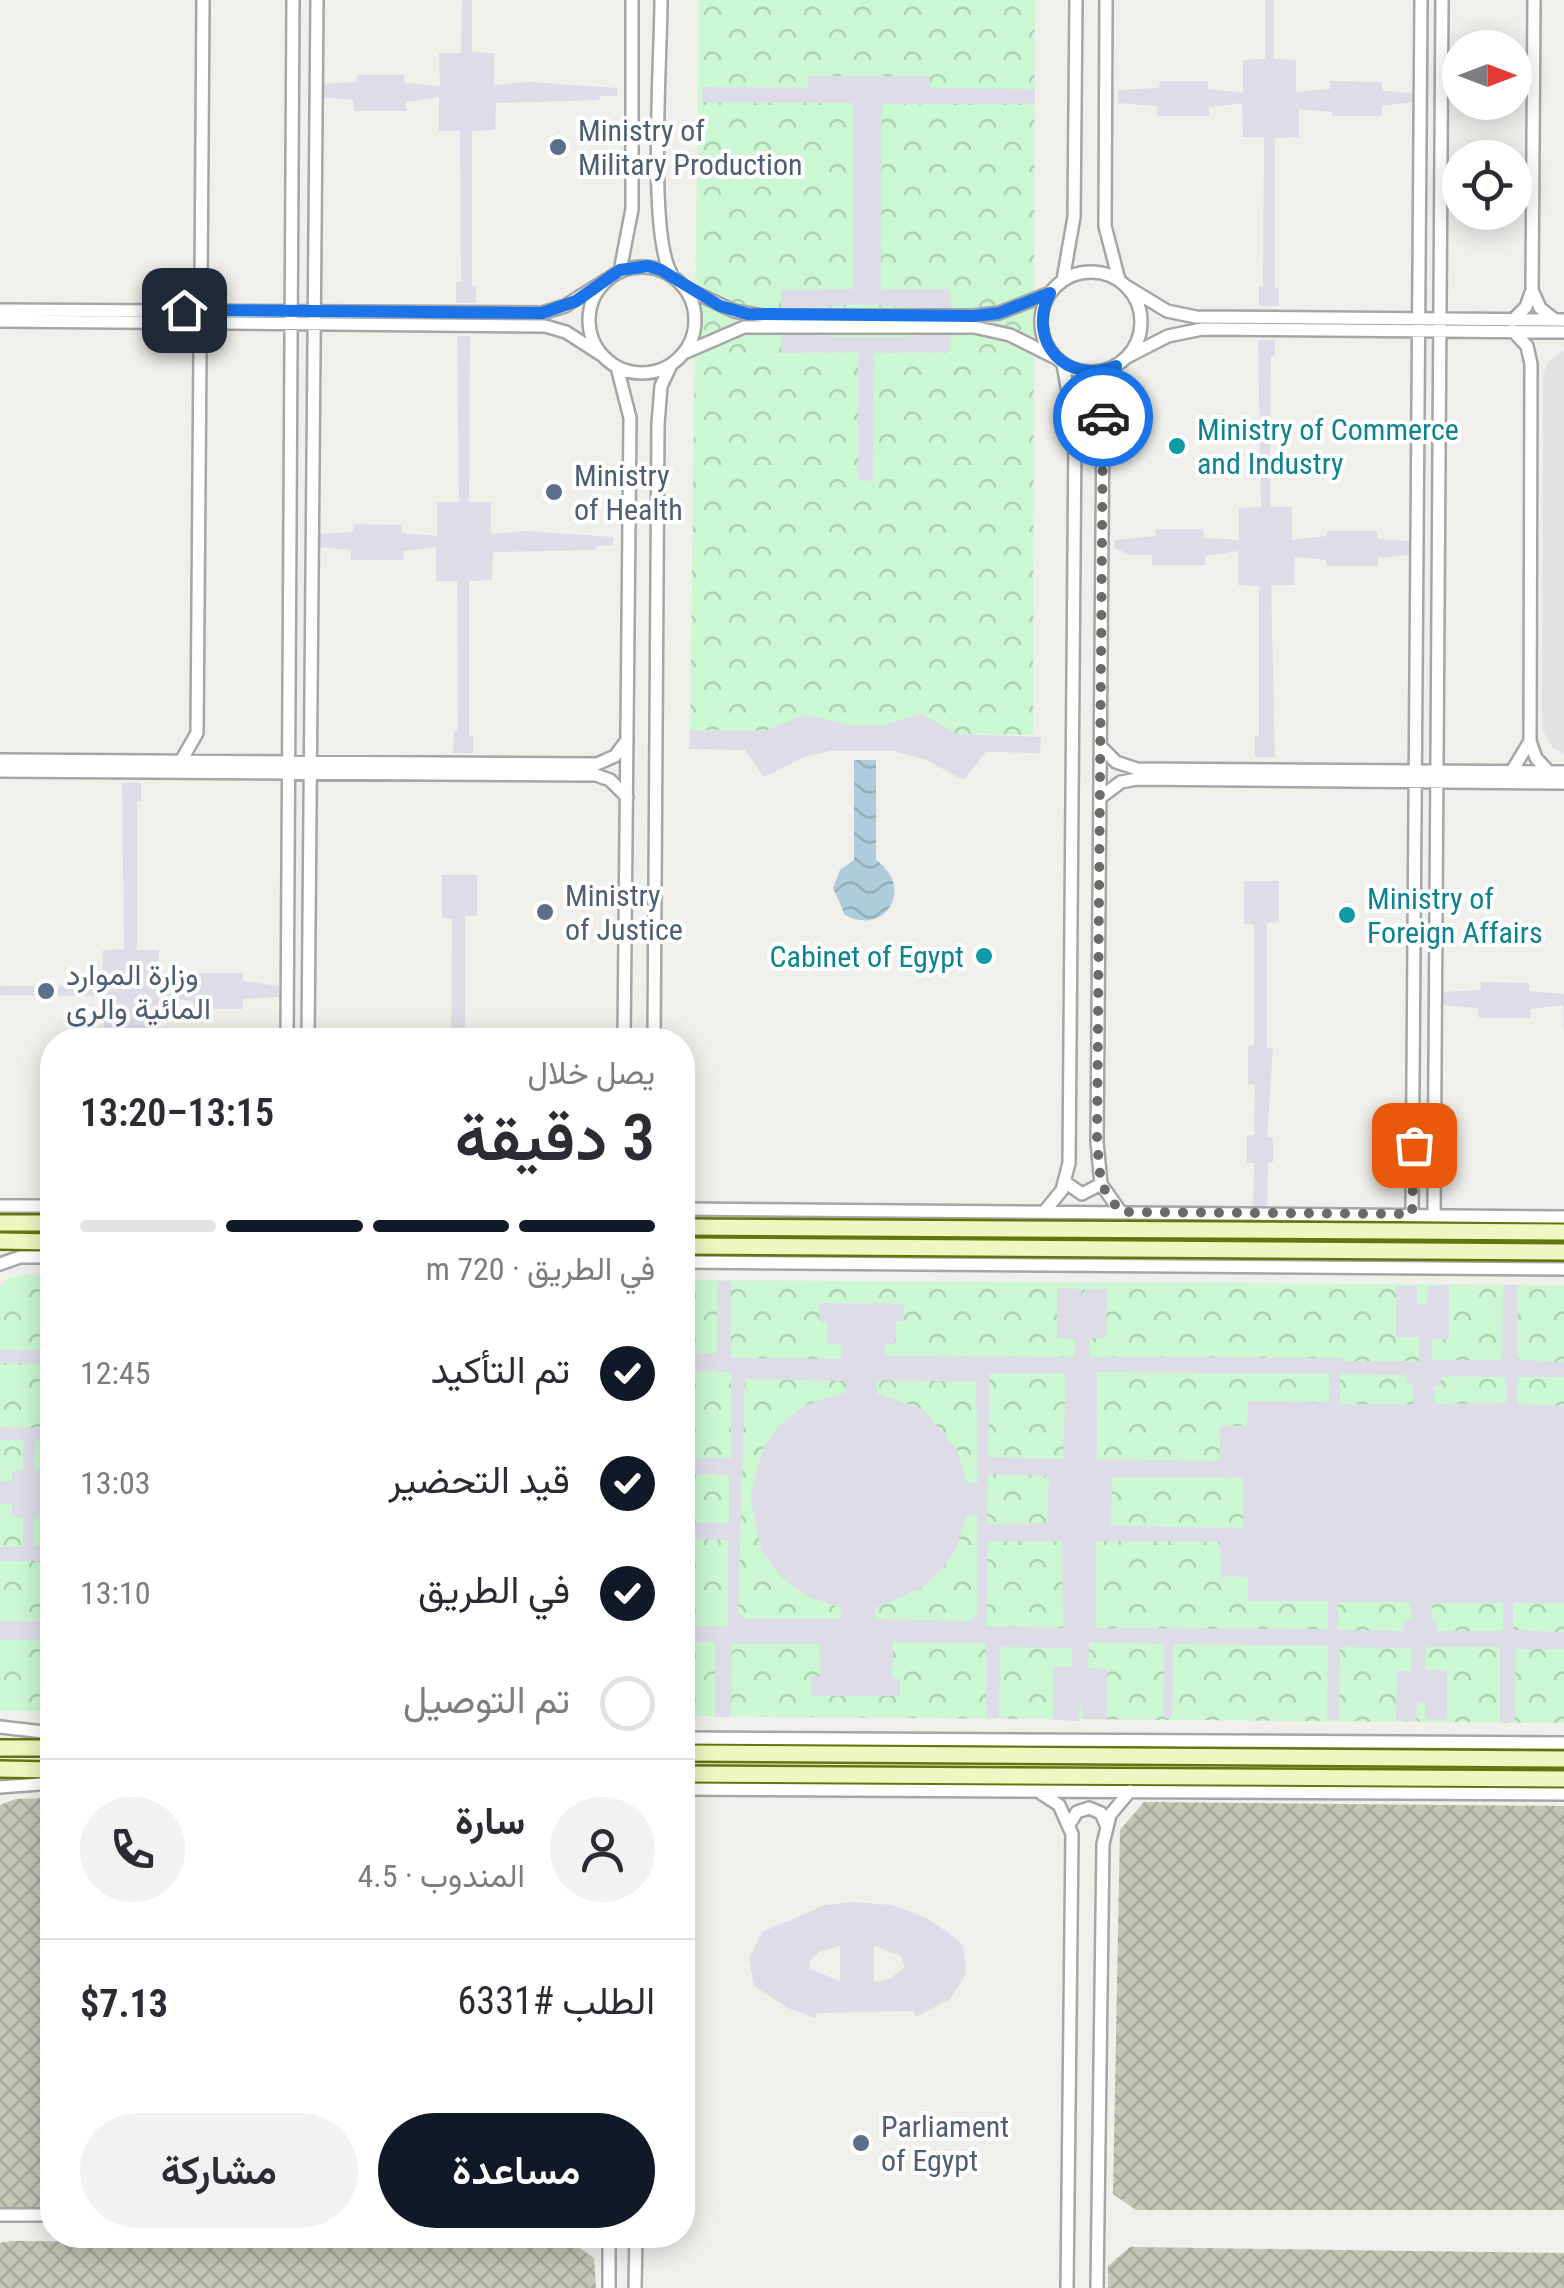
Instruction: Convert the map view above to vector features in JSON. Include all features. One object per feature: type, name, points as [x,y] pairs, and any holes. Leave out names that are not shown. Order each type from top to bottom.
[{"type":"street","points":[[184,316],[201,284],[203,0]]},
{"type":"street","points":[[287,1028],[294,0]]},
{"type":"street","points":[[308,1028],[317,0]]},
{"type":"street","points":[[620,270],[632,209],[632,0]]},
{"type":"street","points":[[661,0],[659,222],[664,261],[685,288],[734,311],[763,316],[974,316],[999,313],[1050,293],[1063,280],[1091,271],[1123,283],[1168,310],[1196,317],[1418,325]]},
{"type":"street","points":[[1063,280],[1074,217],[1076,0]]},
{"type":"street","points":[[1106,0],[1105,226],[1123,283],[1141,321],[1127,357]]},
{"type":"street","points":[[1412,1214],[1421,0]]},
{"type":"street","points":[[1434,1214],[1442,0]]},
{"type":"street","points":[[1513,326],[1532,290],[1534,0]]},
{"type":"street","points":[[315,317],[542,313],[566,306],[620,270],[648,266],[674,276]]},
{"type":"street","points":[[600,354],[591,336],[588,316],[594,296],[606,280]]},
{"type":"street","points":[[201,284],[218,316]]},
{"type":"street","points":[[684,353],[695,320],[685,288]]},
{"type":"street","points":[[1532,290],[1540,308],[1559,326]]},
{"type":"street","points":[[1044,1212],[1065,1182],[1075,432],[1059,361],[1042,334],[1041,320],[1050,293]]},
{"type":"street","points":[[0,310],[545,326],[566,332],[617,368],[644,374],[671,365]]},
{"type":"street","points":[[0,322],[184,316]]},
{"type":"street","points":[[184,316],[200,350],[197,733],[212,762]]},
{"type":"street","points":[[200,350],[218,316]]},
{"type":"street","points":[[1513,326],[1527,346],[1531,364],[1530,741],[1536,758],[1549,772]]},
{"type":"street","points":[[654,1028],[658,424],[661,386],[671,365],[684,353],[744,327],[974,327],[1010,335],[1089,372],[1116,366],[1168,336],[1202,328],[1559,326]]},
{"type":"street","points":[[1531,364],[1540,342],[1559,326]]},
{"type":"street","points":[[1116,366],[1103,416],[1097,1142],[1101,1184],[1120,1212]]},
{"type":"street","points":[[617,368],[630,418],[624,1028]]},
{"type":"street","points":[[181,762],[197,733]]},
{"type":"street","points":[[0,770],[597,764],[614,756],[627,740]]},
{"type":"street","points":[[1512,772],[1530,741]]},
{"type":"street","points":[[1101,746],[1116,762],[1137,769],[1416,776]]},
{"type":"street","points":[[0,760],[212,762],[288,768]]},
{"type":"street","points":[[310,768],[596,775],[610,780],[626,797]]},
{"type":"street","points":[[1437,776],[1564,772]]},
{"type":"street","points":[[1101,797],[1121,782],[1137,779],[1437,776],[1564,782]]},
{"type":"street","points":[[1065,1182],[1082,1194],[1101,1184]]},
{"type":"street","points":[[0,1206],[40,1206]]},
{"type":"street","points":[[695,1224],[714,1219],[1044,1212],[1120,1212],[1238,1221],[1412,1214],[1564,1217]]},
{"type":"street","points":[[695,1213],[714,1219],[1238,1221],[1564,1232]]},
{"type":"street","points":[[0,1224],[40,1222]]},
{"type":"street","points":[[0,1242],[40,1242]]},
{"type":"street","points":[[695,1252],[1564,1252]]},
{"type":"street","points":[[695,1252],[1564,1269]]},
{"type":"street","points":[[0,1264],[40,1257]]},
{"type":"street","points":[[0,1728],[40,1732]]},
{"type":"street","points":[[695,1738],[1564,1744]]},
{"type":"street","points":[[0,1748],[40,1748]]},
{"type":"street","points":[[695,1753],[1564,1759]]},
{"type":"street","points":[[0,1770],[40,1770]]},
{"type":"street","points":[[695,1774],[1564,1779]]},
{"type":"street","points":[[1327,1792],[1343,1777]]},
{"type":"street","points":[[0,1787],[40,1784]]},
{"type":"street","points":[[695,1789],[1564,1794]]},
{"type":"street","points":[[1035,1790],[1059,1805],[1070,1822]]},
{"type":"street","points":[[1106,1825],[1130,1791]]},
{"type":"street","points":[[1067,2288],[1070,1822],[1076,1812],[1089,1808],[1100,1813],[1106,1825],[1097,2288]]},
{"type":"street","points":[[0,2215],[40,2215]]},
{"type":"street","points":[[609,2288],[610,2248]]},
{"type":"street","points":[[636,2248],[636,2288]]},
{"type":"shaded area","points":[[462,0],[472,0],[472,52],[494,53],[494,85],[528,82],[617,88],[617,96],[600,96],[599,100],[496,103],[495,130],[472,131],[472,286],[476,286],[476,303],[456,303],[456,282],[461,281],[460,131],[439,131],[439,97],[406,102],[406,111],[354,111],[353,100],[322,97],[322,84],[356,82],[357,75],[404,75],[405,83],[440,86],[439,53],[461,53]]},
{"type":"shaded area","points":[[1265,0],[1274,0],[1274,59],[1296,60],[1296,92],[1330,89],[1330,81],[1382,82],[1382,91],[1414,93],[1414,102],[1382,106],[1382,116],[1332,116],[1332,112],[1299,109],[1299,137],[1275,138],[1275,288],[1279,289],[1279,306],[1259,306],[1259,287],[1263,286],[1264,137],[1243,137],[1242,103],[1209,107],[1209,116],[1157,116],[1157,106],[1118,103],[1118,90],[1159,88],[1160,81],[1208,81],[1208,89],[1243,93],[1243,60],[1265,59]]},
{"type":"shaded area","points":[[808,76],[930,76],[930,88],[1035,89],[1035,104],[882,104],[881,289],[950,289],[951,310],[859,304],[781,310],[781,290],[853,289],[854,103],[702,102],[702,87],[808,88]]},
{"type":"shaded area","points":[[781,330],[832,337],[904,337],[951,331],[950,352],[874,353],[873,481],[858,480],[858,352],[781,353]]},
{"type":"shaded area","points":[[457,336],[470,336],[469,502],[491,502],[491,534],[525,531],[613,537],[613,545],[597,546],[596,550],[493,552],[492,580],[469,581],[469,735],[473,736],[473,753],[453,753],[454,731],[458,731],[457,581],[436,581],[436,547],[404,551],[403,560],[351,560],[351,550],[319,547],[319,534],[353,532],[354,524],[401,525],[402,533],[437,536],[437,502],[459,502]]},
{"type":"shaded area","points":[[1258,340],[1275,340],[1275,355],[1271,356],[1270,507],[1292,507],[1292,540],[1327,536],[1327,531],[1377,531],[1378,539],[1409,541],[1409,555],[1378,558],[1378,566],[1327,566],[1326,560],[1295,557],[1294,585],[1271,585],[1275,757],[1255,757],[1255,737],[1259,736],[1259,586],[1238,585],[1238,551],[1205,556],[1205,565],[1152,565],[1152,555],[1131,555],[1114,548],[1115,540],[1155,536],[1156,529],[1203,529],[1204,538],[1239,540],[1239,508],[1261,507]]},
{"type":"shaded area","points":[[1564,350],[1564,753],[1553,748],[1542,729],[1543,375],[1548,361]]},
{"type":"shaded area","points":[[921,714],[957,734],[1041,737],[1040,753],[986,752],[964,780],[926,760],[895,751],[830,751],[806,756],[764,777],[745,750],[689,749],[690,730],[766,731],[804,715],[854,726],[885,725]]},
{"type":"shaded area","points":[[122,783],[141,783],[141,801],[137,801],[137,950],[159,950],[159,985],[193,981],[193,973],[243,973],[243,981],[279,986],[279,997],[243,999],[243,1009],[194,1009],[193,1001],[159,997],[158,1028],[104,1028],[104,996],[0,995],[0,986],[102,987],[103,950],[124,949]]},
{"type":"shaded area","points":[[442,875],[477,875],[477,916],[465,916],[465,1028],[451,1028],[452,919],[442,918]]},
{"type":"shaded area","points":[[1244,881],[1279,881],[1279,922],[1267,923],[1267,1048],[1273,1048],[1267,1137],[1273,1138],[1273,1162],[1268,1163],[1267,1210],[1253,1210],[1254,1163],[1247,1163],[1247,1136],[1254,1135],[1255,1085],[1248,1084],[1248,1046],[1254,1045],[1254,925],[1244,924]]},
{"type":"shaded area","points":[[1481,982],[1529,983],[1529,991],[1564,994],[1564,1032],[1563,1005],[1531,1009],[1530,1018],[1479,1018],[1478,1008],[1442,1005],[1443,992],[1481,990]]},
{"type":"shaded area","points":[[717,1281],[731,1281],[731,1358],[841,1359],[842,1344],[827,1343],[827,1322],[819,1322],[819,1303],[904,1304],[904,1321],[896,1321],[895,1344],[885,1344],[885,1356],[1074,1357],[1075,1339],[1057,1338],[1057,1288],[1081,1289],[1081,1300],[1085,1289],[1107,1289],[1106,1338],[1089,1338],[1090,1357],[1419,1361],[1419,1337],[1396,1337],[1396,1286],[1417,1286],[1417,1304],[1427,1304],[1428,1286],[1449,1285],[1449,1339],[1432,1339],[1432,1360],[1502,1360],[1503,1285],[1518,1285],[1518,1360],[1564,1362],[1564,1377],[1518,1377],[1517,1404],[1564,1406],[1564,1603],[1513,1603],[1513,1630],[1564,1632],[1564,1649],[1516,1649],[1515,1722],[1500,1722],[1500,1647],[1426,1647],[1426,1670],[1447,1671],[1447,1720],[1425,1719],[1425,1703],[1417,1703],[1416,1721],[1396,1721],[1397,1671],[1411,1671],[1411,1648],[1340,1647],[1339,1720],[1327,1720],[1328,1646],[1174,1644],[1172,1717],[1163,1717],[1164,1644],[1089,1642],[1088,1668],[1107,1669],[1107,1719],[1083,1719],[1080,1701],[1079,1721],[1053,1720],[1054,1667],[1072,1667],[1072,1648],[1000,1647],[999,1718],[986,1718],[986,1643],[893,1642],[892,1677],[900,1679],[900,1696],[811,1696],[811,1677],[820,1676],[819,1644],[732,1644],[731,1717],[715,1717],[715,1642],[695,1641],[695,1626],[728,1626],[728,1540],[695,1539],[695,1523],[729,1523],[729,1475],[695,1474],[695,1457],[731,1458],[731,1372],[695,1371],[695,1353],[717,1353]],"holes":[[[1097,1372],[1329,1374],[1329,1402],[1248,1401],[1247,1426],[1220,1426],[1219,1461],[1097,1459]],[[990,1373],[1066,1374],[1063,1459],[988,1457]],[[1340,1374],[1406,1375],[1407,1385],[1413,1385],[1413,1404],[1340,1404]],[[1441,1376],[1506,1377],[1506,1403],[1435,1404],[1433,1386],[1441,1385]],[[745,1379],[846,1381],[846,1392],[806,1405],[779,1426],[764,1446],[750,1496],[761,1550],[781,1577],[811,1598],[841,1608],[840,1619],[744,1618],[738,1613]],[[877,1380],[976,1382],[978,1483],[967,1483],[957,1450],[924,1410],[876,1393]],[[988,1474],[1049,1476],[1047,1523],[987,1524]],[[1112,1477],[1243,1478],[1243,1528],[1111,1526]],[[978,1515],[977,1615],[970,1621],[875,1619],[875,1608],[922,1588],[944,1567],[957,1547],[966,1516]],[[988,1541],[1062,1542],[1063,1628],[986,1626]],[[1096,1541],[1220,1542],[1221,1576],[1248,1577],[1248,1601],[1328,1601],[1328,1629],[1096,1628]],[[1338,1602],[1410,1602],[1411,1619],[1404,1620],[1404,1631],[1338,1630]],[[1432,1603],[1503,1603],[1503,1631],[1438,1631],[1437,1621],[1432,1620]]]},
{"type":"shaded area","points":[[0,1350],[40,1351],[40,1364],[0,1363]]},
{"type":"shaded area","points":[[0,1427],[40,1428],[40,1440],[35,1440],[34,1469],[40,1470],[40,1517],[34,1517],[33,1546],[40,1546],[40,1561],[0,1561],[0,1547],[23,1546],[23,1518],[12,1517],[12,1504],[0,1504],[0,1481],[12,1481],[12,1471],[23,1470],[23,1440],[0,1440]]},
{"type":"shaded area","points":[[0,1621],[40,1621],[40,1640],[0,1640]]},
{"type":"shaded area","points":[[40,1798],[40,2208],[0,2207],[0,1805],[16,1799]]},
{"type":"shaded area","points":[[1144,1802],[1564,1806],[1564,2210],[1136,2210],[1113,2194],[1120,1830]]},
{"type":"shaded area","points":[[825,1905],[892,1905],[927,1918],[963,1946],[964,1978],[950,1999],[916,2017],[913,2011],[817,2013],[815,2018],[788,2008],[754,1986],[749,1959],[762,1932]],"holes":[[[840,1946],[840,1981],[810,1969],[810,1961],[819,1952]],[[874,1946],[901,1956],[905,1967],[889,1979],[874,1982]]]},
{"type":"shaded area","points":[[40,2241],[40,2248],[580,2248],[594,2258],[596,2288],[0,2288],[0,2243]]},
{"type":"shaded area","points":[[1130,2247],[1564,2253],[1564,2288],[1108,2288],[1108,2266]]},
{"type":"green space","points":[[699,0],[1035,0],[1033,735],[690,730]]},
{"type":"green space","points":[[40,1276],[40,1711],[0,1711],[0,1286],[9,1278]]},
{"type":"green space","points":[[695,1280],[1564,1285],[1564,1723],[695,1716]]},
{"type":"water","points":[[854,760],[876,760],[876,860],[888,871],[893,883],[890,906],[873,919],[845,915],[833,888],[840,870],[854,860]]},
{"type":"way so far","points":[[1103,417],[1097,1142],[1104,1190],[1120,1212],[1412,1214],[1414,1145]]},
{"type":"place","name":"Ministry of Military Production","points":[[558,147]]},
{"type":"place","name":"Ministry of Commerce and Industry","points":[[1177,446]]},
{"type":"place","name":"Ministry of Health","points":[[554,492]]},
{"type":"place","name":"Ministry of Justice","points":[[545,912]]},
{"type":"place","name":"Ministry of Foreign Affairs","points":[[1347,915]]},
{"type":"place","name":"Cabinet of Egypt","points":[[984,956]]},
{"type":"place","name":"وزارة الموارد المائية والري","points":[[46,991]]},
{"type":"place","name":"Parliament of Egypt","points":[[861,2143]]},
{"type":"route","points":[[184,310],[542,313],[576,301],[620,270],[648,266],[674,276],[685,288],[720,306],[763,316],[974,316],[999,313],[1050,293],[1041,320],[1042,334],[1056,358],[1075,370],[1089,372],[1116,366],[1103,417]]}]
